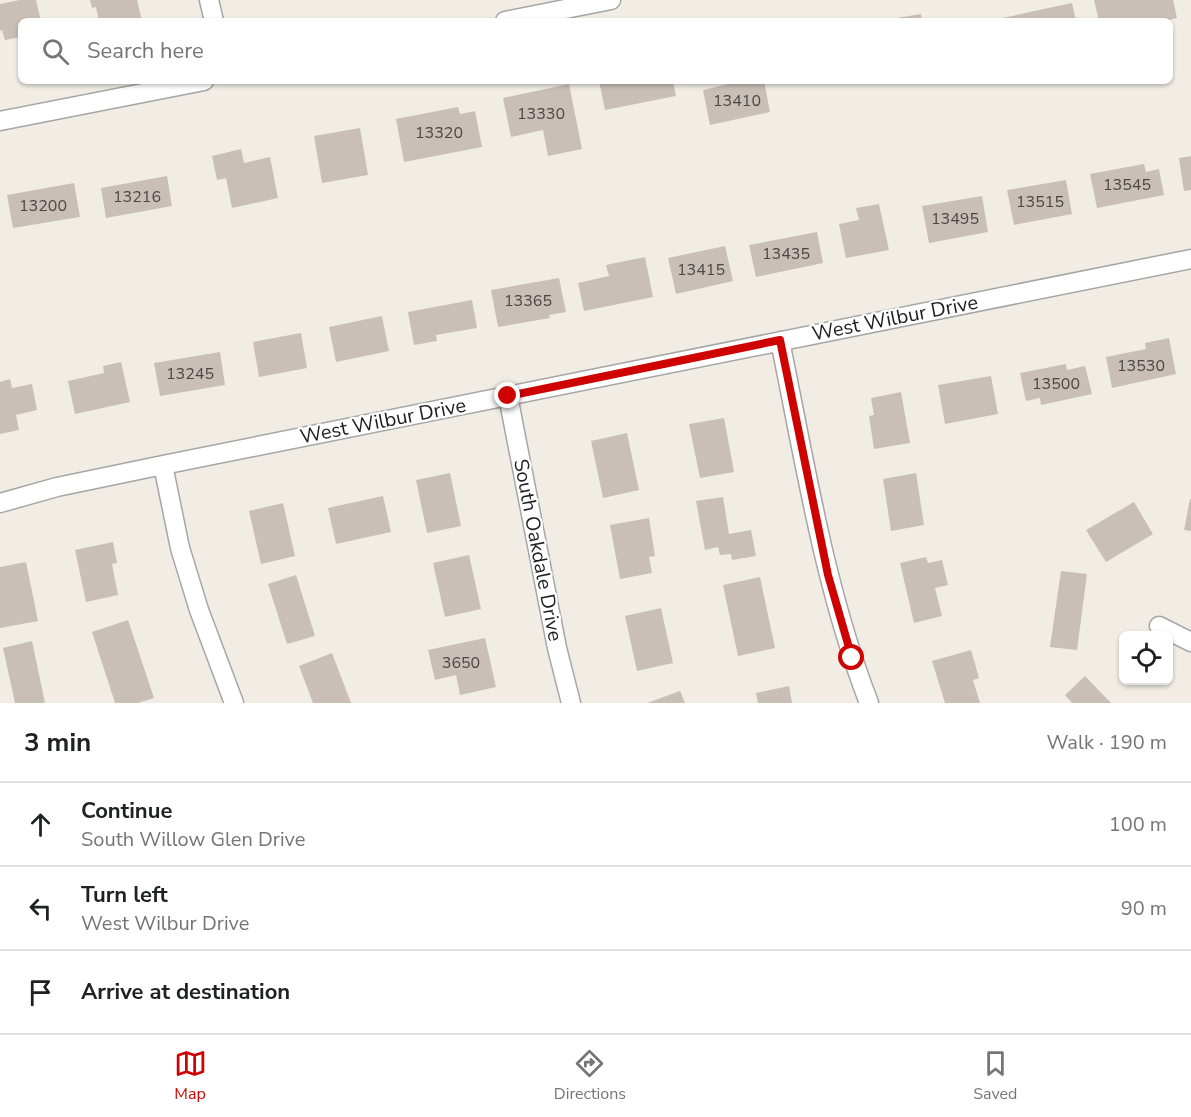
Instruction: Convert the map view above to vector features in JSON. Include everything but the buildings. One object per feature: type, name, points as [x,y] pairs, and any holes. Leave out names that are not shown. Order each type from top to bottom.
[{"type":"street","points":[[209,0],[213,18]]},
{"type":"street","points":[[520,18],[610,0]]},
{"type":"street","points":[[0,121],[189,84]]},
{"type":"street","name":"West Wilbur Drive","points":[[0,503],[57,487],[163,465],[1191,259]]},
{"type":"street","points":[[780,340],[828,575],[852,658],[869,703]]},
{"type":"street","name":"South Oakdale Drive","points":[[508,396],[557,648],[571,703]]},
{"type":"street","points":[[163,465],[180,548],[199,610],[234,703]]},
{"type":"street","points":[[1159,626],[1191,642]]},
{"type":"route","points":[[508,396],[780,340],[828,575],[852,658]]}]
